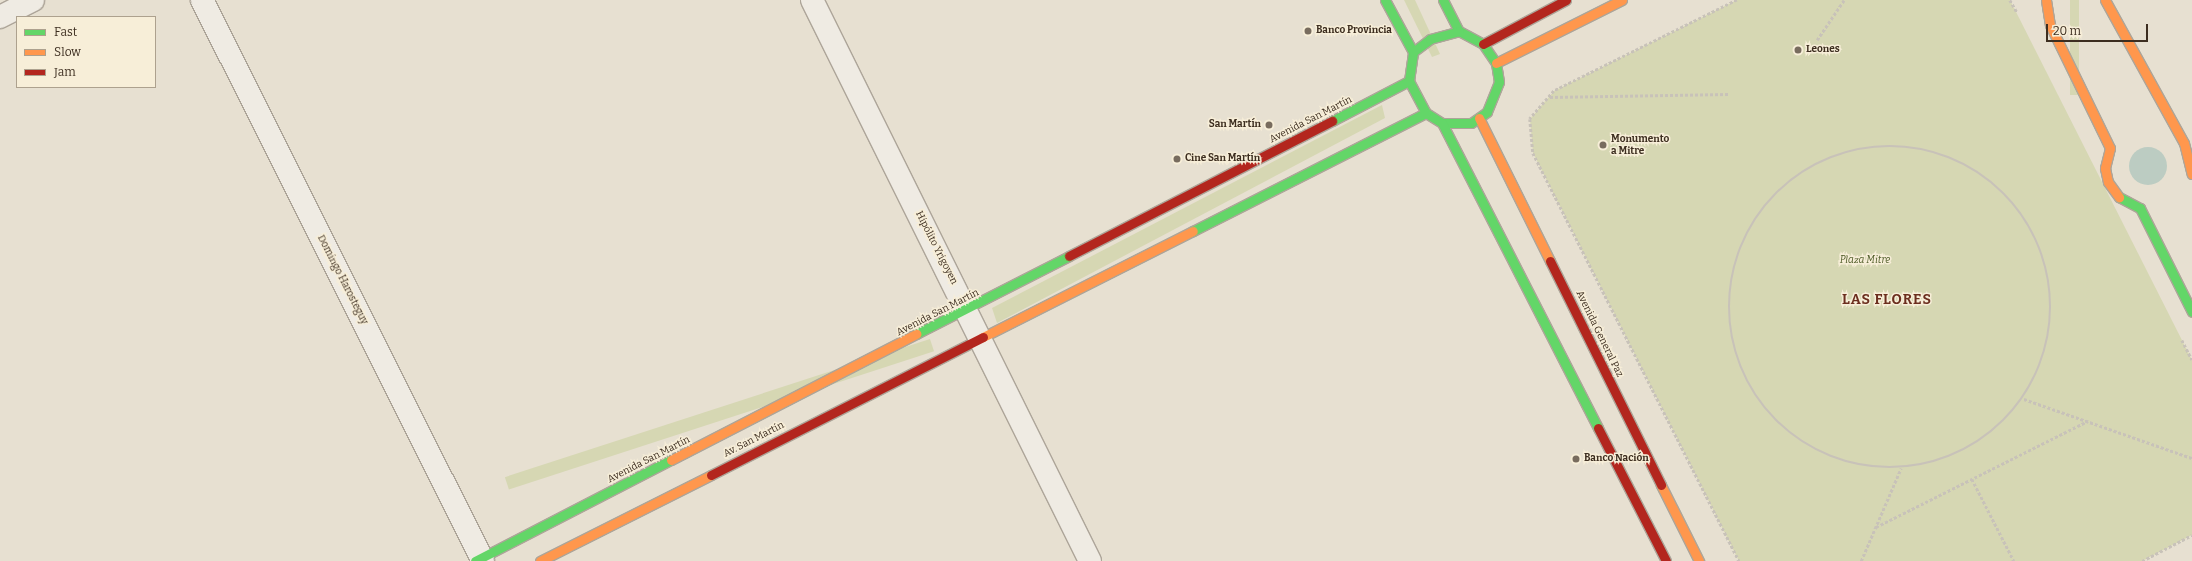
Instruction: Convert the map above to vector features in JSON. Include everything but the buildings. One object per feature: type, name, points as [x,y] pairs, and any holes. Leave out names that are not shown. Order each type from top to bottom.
[{"type":"main road","points":[[1385,0],[1413,52],[1408,81],[1426,113],[1442,123],[1666,561]]},
{"type":"main road","points":[[1442,123],[1471,123],[1479,118],[1495,98],[1499,82],[1496,63],[1483,44],[1459,31],[1443,0]]},
{"type":"main road","points":[[1483,44],[1566,0]]},
{"type":"main road","points":[[1496,63],[1622,0]]},
{"type":"main road","points":[[2046,0],[2050,26],[2110,148],[2105,168],[2108,182],[2116,194],[2140,208],[2192,312]]},
{"type":"main road","points":[[2105,0],[2184,143],[2192,174]]},
{"type":"main road","points":[[1413,52],[1430,38],[1459,31]]},
{"type":"main road","name":"Avenida San Martín","points":[[480,560],[967,311],[1408,81]]},
{"type":"main road","points":[[979,339],[1426,113]]},
{"type":"main road","name":"Avenida General Paz","points":[[1479,118],[1699,561]]},
{"type":"main road","name":"Av. San Martín","points":[[540,561],[979,339]]},
{"type":"street","points":[[0,16],[33,0]]},
{"type":"street","name":"Domingo Harosteguy","points":[[202,0],[480,560]]},
{"type":"street","name":"Hipólito Yrigoyen","points":[[812,0],[1090,561]]},
{"type":"path","points":[[1736,0],[1550,96],[1530,119],[1533,153],[1739,561]]},
{"type":"path","points":[[1818,40],[1844,0]]},
{"type":"path","points":[[1550,96],[1729,94]]},
{"type":"path","points":[[1875,144],[1927,147],[1975,167],[2015,202],[2041,246],[2053,297],[2047,349],[2024,399],[1990,435],[1941,462],[1886,470],[1832,459],[1784,431],[1749,388],[1730,336],[1730,280],[1748,228],[1778,189],[1824,158],[1875,144]]},
{"type":"path","points":[[2024,399],[2192,458]]},
{"type":"path","points":[[1876,527],[2088,421]]},
{"type":"path","points":[[1861,561],[1901,468]]},
{"type":"path","points":[[1972,478],[2014,561]]},
{"type":"path","points":[[2142,561],[2192,535]]},
{"type":"green space","points":[[1404,0],[1415,0],[1440,54],[1432,57]]},
{"type":"green space","name":"Plaza Mitre","points":[[1737,0],[2010,0],[2192,360],[2192,535],[2142,561],[1739,561],[1533,153],[1530,119],[1554,91]]},
{"type":"green space","points":[[2070,0],[2079,0],[2079,95],[2070,95]]},
{"type":"green space","points":[[1382,105],[1385,118],[997,323],[992,308]]},
{"type":"green space","points":[[930,339],[934,351],[509,489],[505,477]]},
{"type":"shaded area","points":[[2144,147],[2152,147],[2162,152],[2166,159],[2166,173],[2162,180],[2152,185],[2144,185],[2134,180],[2132,177],[2129,170],[2129,162],[2134,152],[2137,150]]},
{"type":"traffic: fast","points":[[1385,0],[1413,52]]},
{"type":"traffic: fast","points":[[1443,0],[1459,31]]},
{"type":"traffic: fast","points":[[1459,31],[1483,44],[1496,63],[1499,82],[1487,112],[1471,123],[1442,123],[1426,113],[1409,81],[1413,52],[1430,39],[1459,31]]},
{"type":"traffic: fast","points":[[1332,121],[1409,81]]},
{"type":"traffic: fast","points":[[1193,231],[1426,113]]},
{"type":"traffic: fast","points":[[1442,123],[1598,428]]},
{"type":"traffic: fast","points":[[2119,197],[2140,208],[2192,312]]},
{"type":"traffic: fast","points":[[916,334],[1069,256]]},
{"type":"traffic: fast","points":[[475,561],[671,460]]},
{"type":"traffic: slow","points":[[1496,63],[1622,0]]},
{"type":"traffic: slow","points":[[2046,0],[2050,25],[2110,148],[2105,168],[2108,182],[2119,197]]},
{"type":"traffic: slow","points":[[2105,0],[2184,143],[2192,174]]},
{"type":"traffic: slow","points":[[1479,118],[1550,261]]},
{"type":"traffic: slow","points":[[983,337],[1193,231]]},
{"type":"traffic: slow","points":[[671,460],[916,334]]},
{"type":"traffic: slow","points":[[540,561],[711,475]]},
{"type":"traffic: slow","points":[[1661,485],[1699,561]]},
{"type":"traffic: jam","points":[[1483,44],[1566,0]]},
{"type":"traffic: jam","points":[[1069,256],[1332,121]]},
{"type":"traffic: jam","points":[[1550,261],[1661,485]]},
{"type":"traffic: jam","points":[[711,475],[983,337]]},
{"type":"traffic: jam","points":[[1598,428],[1666,561]]},
{"type":"place","name":"Banco Provincia","points":[[1308,31]]},
{"type":"place","name":"Leones","points":[[1798,50]]},
{"type":"place","name":"San Martín","points":[[1269,125]]},
{"type":"place","name":"Monumento a Mitre","points":[[1603,145]]},
{"type":"place","name":"Cine San Martín","points":[[1177,159]]},
{"type":"place","name":"Banco Nación","points":[[1576,459]]},
{"type":"district","name":"LAS FLORES","points":[[1887,300]]}]
